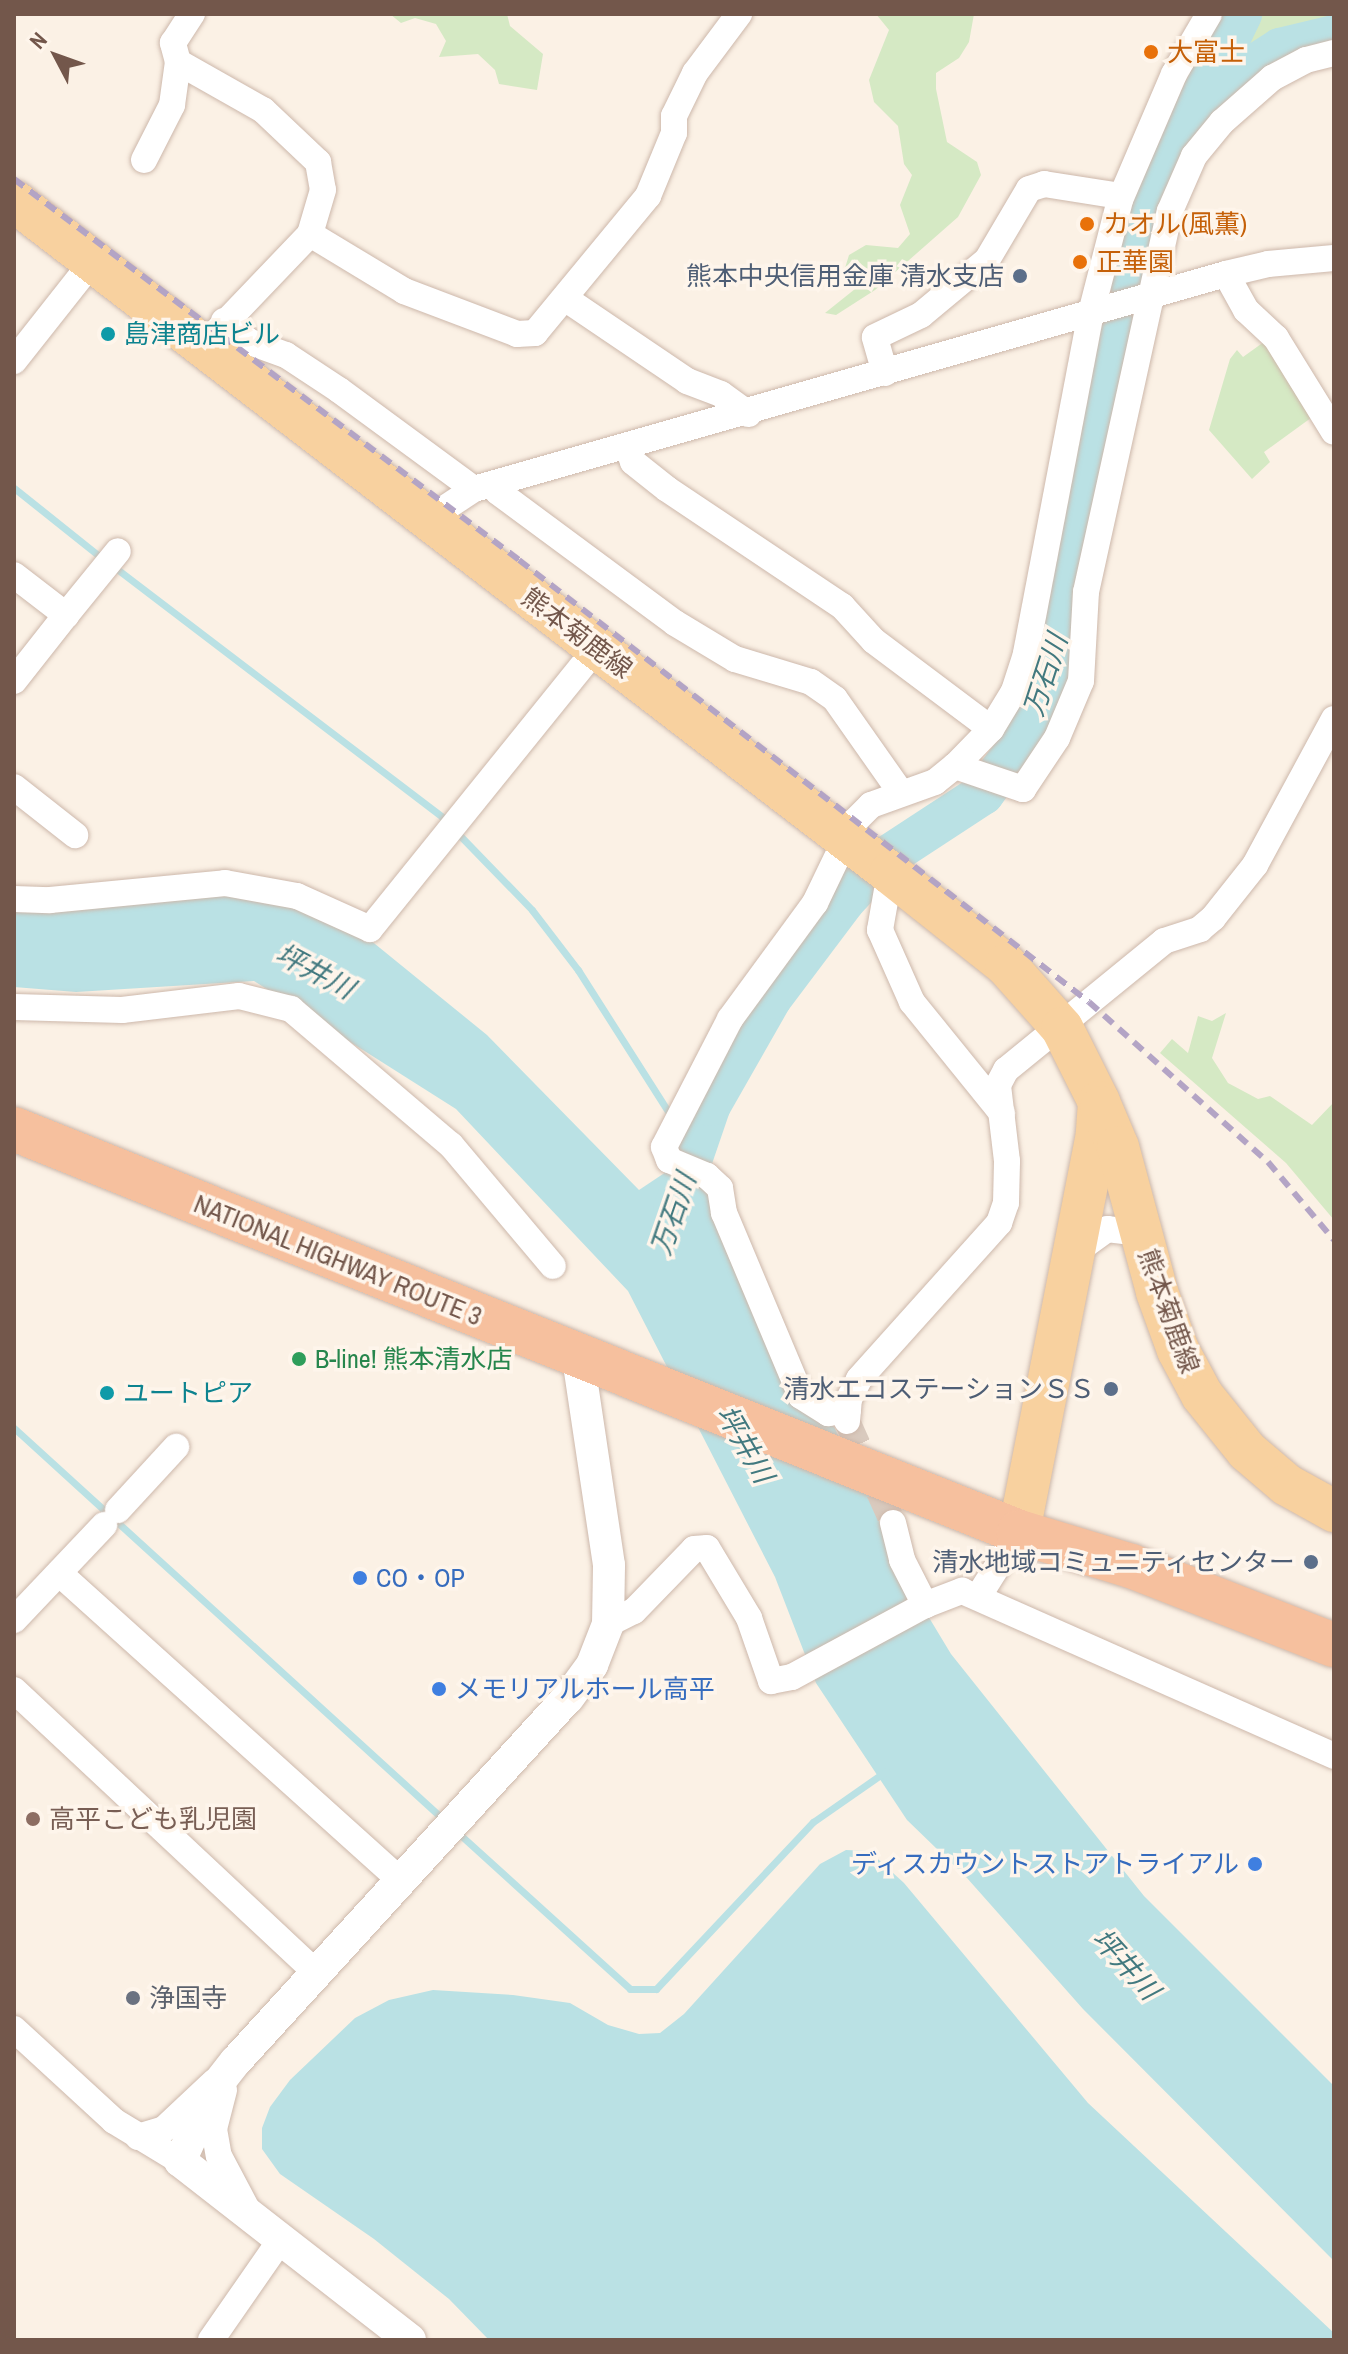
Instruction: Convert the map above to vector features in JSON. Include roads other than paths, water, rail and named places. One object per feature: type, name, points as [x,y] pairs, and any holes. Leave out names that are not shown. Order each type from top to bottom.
[{"type":"highway","name":"NATIONAL HIGHWAY ROUTE 3","points":[[14,1129],[578,1357],[622,1372],[840,1428],[1116,1586],[1334,1676]]},
{"type":"highway","name":"NATIONAL HIGHWAY ROUTE 3","points":[[1019,1532],[1131,1566],[1334,1645]]},
{"type":"main road","name":"熊本菊鹿線","points":[[14,201],[93,261],[213,334],[427,520],[849,841],[1006,965],[1062,1028],[1099,1102],[1118,1147],[1178,1350],[1202,1395],[1247,1451],[1287,1485],[1334,1511]]},
{"type":"main road","points":[[1019,1532],[1074,1253],[1099,1102]]},
{"type":"street","points":[[144,160],[172,105],[178,62],[173,43],[192,14]]},
{"type":"street","points":[[840,1428],[828,1413],[801,1396],[724,1213],[720,1188],[707,1176],[669,1160],[664,1147],[709,1058],[745,998],[815,903],[871,805],[962,769],[1014,691],[1026,653],[1121,196],[1174,74],[1209,14]]},
{"type":"street","points":[[310,234],[404,291],[517,334],[535,333],[648,196],[674,133],[674,116],[695,73],[732,16]]},
{"type":"street","points":[[962,769],[1023,789],[1032,780],[1076,699],[1086,592],[1147,296],[1170,211],[1194,156],[1272,78],[1334,53]]},
{"type":"street","points":[[178,62],[263,110],[318,162],[323,190],[310,234],[213,334]]},
{"type":"street","points":[[885,373],[875,337],[921,315],[987,260],[1029,189],[1044,184],[1121,196]]},
{"type":"street","points":[[427,520],[484,486],[749,414],[1226,274],[1268,264],[1334,258]]},
{"type":"street","points":[[14,361],[93,261]]},
{"type":"street","points":[[1226,274],[1246,310],[1276,338],[1334,432]]},
{"type":"street","points":[[566,299],[687,381],[721,394],[749,414]]},
{"type":"street","points":[[213,334],[250,342],[286,355],[484,486],[498,492],[675,623],[735,659],[811,682],[835,699],[901,793]]},
{"type":"street","points":[[627,446],[633,462],[667,489],[842,606],[874,641],[991,729]]},
{"type":"street","points":[[14,681],[118,551]]},
{"type":"street","points":[[14,575],[66,615]]},
{"type":"street","points":[[14,899],[50,900],[225,883],[297,896],[370,929],[597,648]]},
{"type":"street","points":[[840,1428],[859,1379],[999,1223],[1006,1189],[998,1085],[1006,1070],[1062,1028],[1164,941],[1200,929],[1213,918],[1255,865],[1334,719]]},
{"type":"street","points":[[14,787],[75,835]]},
{"type":"street","points":[[890,873],[880,930],[912,1002],[1002,1113]]},
{"type":"street","points":[[14,1007],[122,1010],[239,996],[291,1009],[451,1145],[553,1266]]},
{"type":"street","points":[[1074,1253],[1107,1229],[1130,1232],[1144,1243]]},
{"type":"street","points":[[180,2161],[213,2090],[236,2061],[568,1698],[592,1665],[608,1624],[604,1512],[578,1357]]},
{"type":"street","points":[[14,1620],[176,1447]]},
{"type":"street","points":[[893,1523],[917,1610]]},
{"type":"street","points":[[978,1597],[1019,1532]]},
{"type":"street","points":[[608,1624],[634,1611],[694,1549],[707,1548],[749,1618],[771,1681],[792,1677],[917,1610],[962,1591],[1334,1756]]},
{"type":"street","points":[[59,1573],[400,1880]]},
{"type":"street","points":[[14,1690],[316,1973]]},
{"type":"street","points":[[14,2029],[138,2137],[180,2161],[246,2207],[410,2340]]},
{"type":"street","points":[[138,2137],[164,2129],[236,2061]]},
{"type":"street","points":[[236,2061],[214,2129],[219,2156],[246,2207]]},
{"type":"street","points":[[211,2340],[282,2238]]},
{"type":"water","name":"坪井川","points":[[215,892],[298,904],[364,935],[487,1035],[639,1190],[672,1168],[710,1191],[796,1403],[834,1427],[872,1502],[890,1553],[951,1654],[1144,1896],[1334,2086],[1334,2261],[1083,2009],[967,1878],[907,1820],[816,1683],[775,1577],[628,1291],[456,1109],[254,981],[76,992],[14,987],[14,907]]},
{"type":"water","points":[[846,1850],[869,1851],[904,1883],[1088,2103],[1334,2333],[1334,2340],[489,2340],[449,2299],[374,2239],[280,2174],[262,2149],[262,2128],[270,2107],[290,2080],[355,2018],[389,2000],[433,1990],[513,1995],[570,2003],[608,2025],[639,2034],[660,2033],[684,2014],[820,1864]]},
{"type":"waterway","name":"万石川","points":[[674,1210],[710,1105],[771,998],[844,901],[882,860],[983,794],[1022,742],[1041,696],[1068,599],[1142,220],[1241,14]]},
{"type":"waterway","name":"万石川","points":[[1200,100],[1280,49],[1334,36]]},
{"type":"waterway","points":[[14,488],[103,559]]},
{"type":"waterway","points":[[113,566],[442,817],[532,910],[578,970],[673,1119]]},
{"type":"waterway","points":[[679,1130],[692,1147]]},
{"type":"waterway","points":[[14,1428],[444,1820]]},
{"type":"waterway","points":[[456,1831],[630,1989],[656,1989],[813,1822],[886,1771]]},
{"type":"tunnel","points":[[847,1421],[893,1523]]},
{"type":"railway","points":[[14,179],[519,560],[1089,1002],[1268,1162],[1334,1240]]},
{"type":"place","name":"大富士","points":[[1151,52]]},
{"type":"place","name":"カオル(風薫)","points":[[1087,224]]},
{"type":"place","name":"正華園","points":[[1080,262]]},
{"type":"place","name":"熊本中央信用金庫 清水支店","points":[[1020,276]]},
{"type":"place","name":"島津商店ビル","points":[[108,334]]},
{"type":"place","name":"B-line! 熊本清水店","points":[[299,1359]]},
{"type":"place","name":"清水エコステーションＳＳ","points":[[1111,1389]]},
{"type":"place","name":"ユートピア","points":[[107,1393]]},
{"type":"place","name":"清水地域コミュニティセンター","points":[[1311,1562]]},
{"type":"place","name":"CO・OP","points":[[360,1578]]},
{"type":"place","name":"メモリアルホール高平","points":[[439,1689]]},
{"type":"place","name":"高平こども乳児園","points":[[33,1819]]},
{"type":"place","name":"ディスカウントストアトライアル","points":[[1255,1864]]},
{"type":"place","name":"浄国寺","points":[[133,1998]]}]
